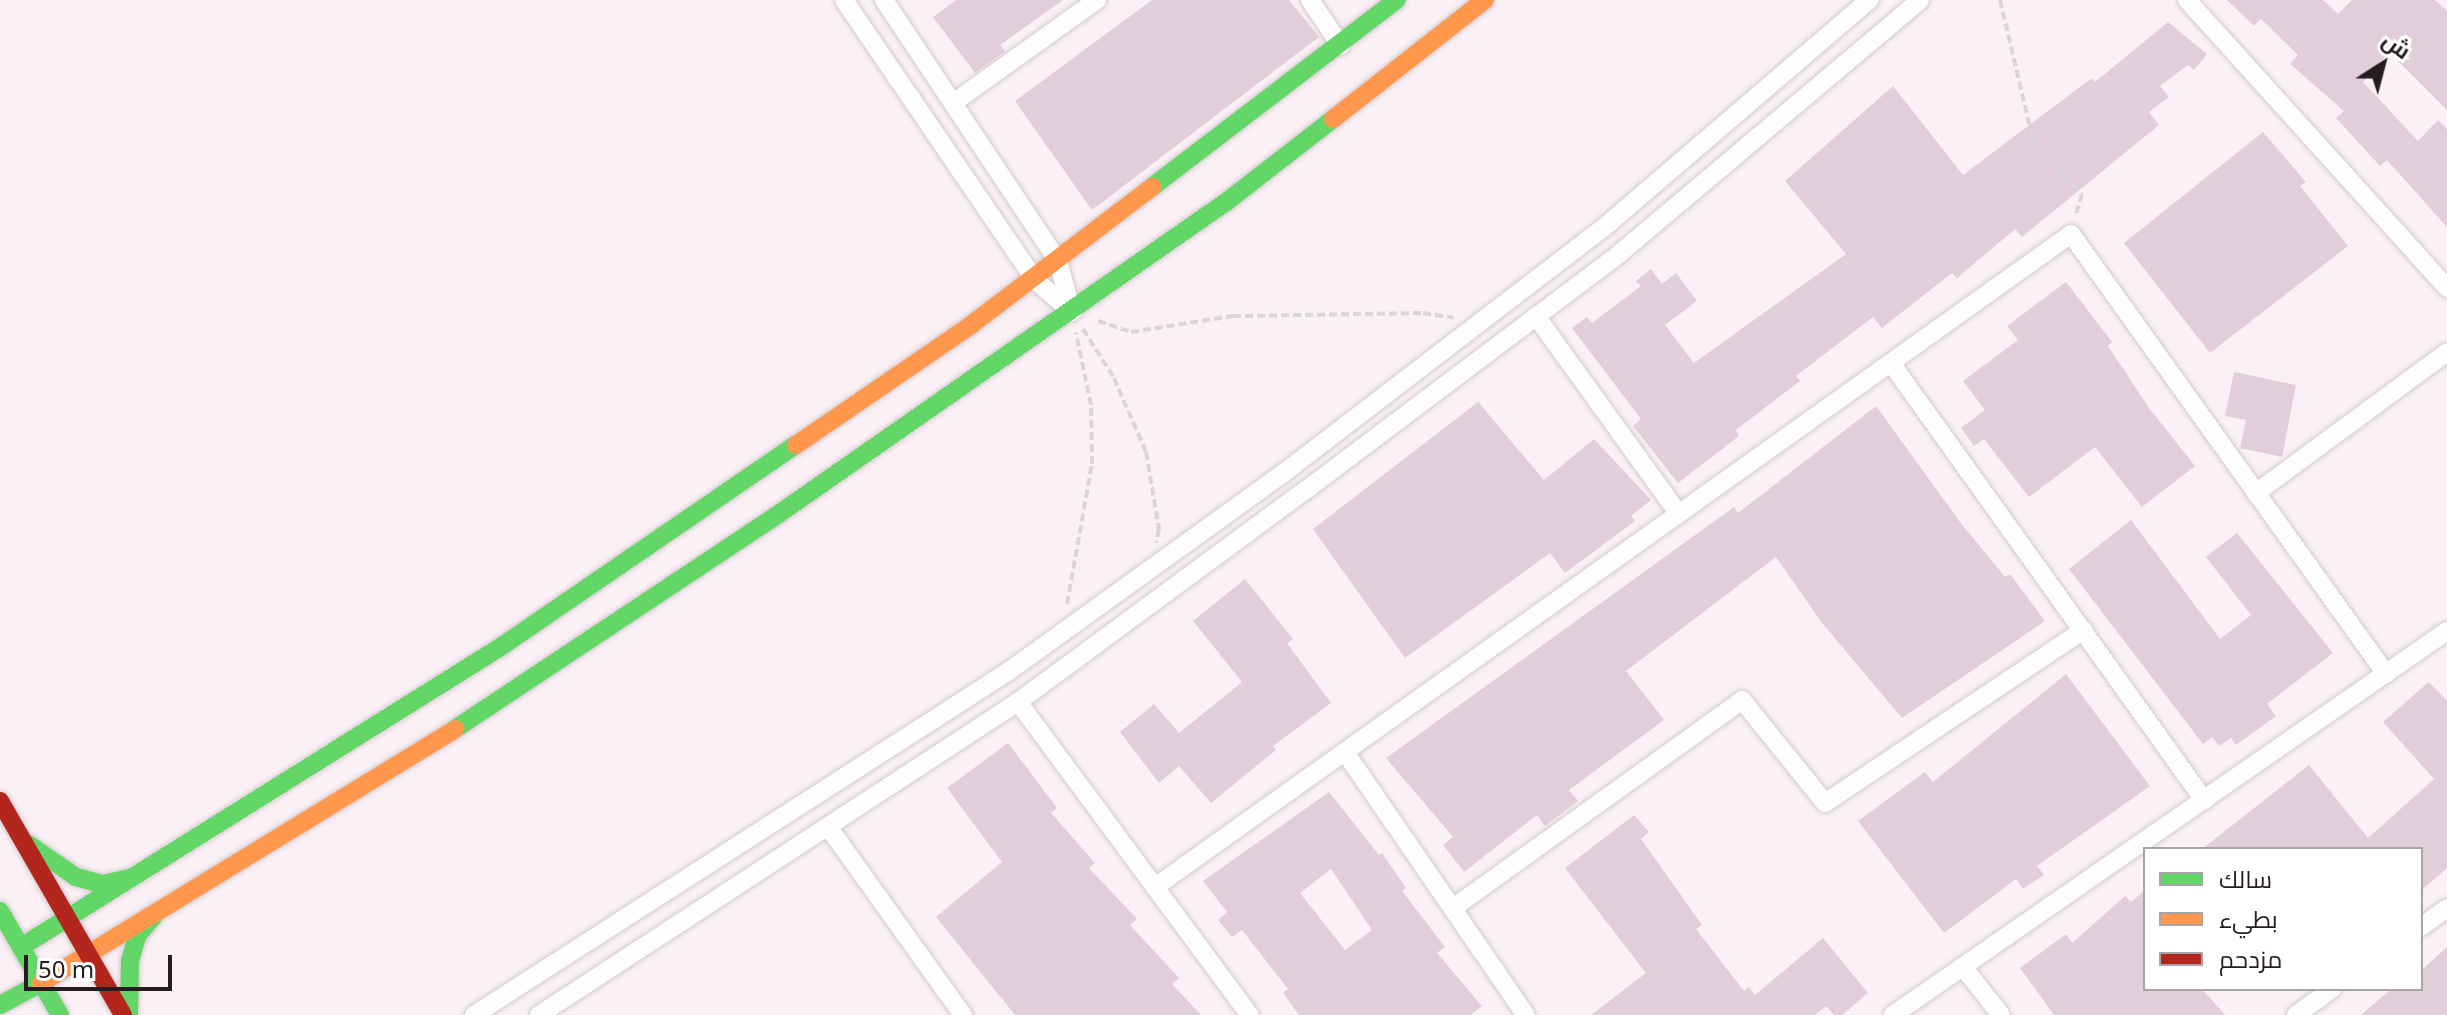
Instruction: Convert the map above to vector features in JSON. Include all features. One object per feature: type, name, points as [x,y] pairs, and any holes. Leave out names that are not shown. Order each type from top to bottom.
[{"type":"main road","points":[[0,959],[499,648],[1034,279],[1397,0]]},
{"type":"main road","points":[[0,1005],[417,754],[1072,312],[1376,89],[1485,0]]},
{"type":"main road","points":[[0,801],[123,1015]]},
{"type":"main road","points":[[21,838],[53,866],[76,877],[103,884],[137,876]]},
{"type":"main road","points":[[129,1015],[130,961],[137,936],[160,910]]},
{"type":"main road","points":[[0,911],[60,1015]]},
{"type":"street","points":[[844,0],[1034,279],[1072,312]]},
{"type":"street","points":[[884,0],[1058,261],[1072,312]]},
{"type":"street","points":[[1310,0],[1341,46]]},
{"type":"street","points":[[474,1015],[996,680],[1149,570],[1609,223],[1869,0]]},
{"type":"street","points":[[539,1015],[1018,702],[1620,253],[1920,0]]},
{"type":"street","points":[[2187,0],[2447,288]]},
{"type":"street","points":[[953,103],[1092,1]]},
{"type":"street","points":[[1155,887],[2071,234],[2386,674]]},
{"type":"street","points":[[1536,316],[1679,514]]},
{"type":"street","points":[[2256,493],[2447,352]]},
{"type":"street","points":[[1891,363],[2204,800]]},
{"type":"street","points":[[1453,908],[1742,700],[1825,803],[2083,630]]},
{"type":"street","points":[[1893,1015],[2447,631]]},
{"type":"street","points":[[1018,702],[1250,1015]]},
{"type":"street","points":[[1345,752],[1526,1015]]},
{"type":"street","points":[[829,828],[963,1015]]},
{"type":"street","points":[[2423,926],[2447,908]]},
{"type":"street","points":[[1963,967],[2001,1015]]},
{"type":"street","points":[[2296,1015],[2329,991]]},
{"type":"path","points":[[2000,0],[2033,140],[2082,194],[2071,234]]},
{"type":"path","points":[[1072,312],[1131,332],[1233,316],[1423,313],[1480,322]]},
{"type":"path","points":[[1072,312],[1114,378],[1146,452],[1159,529],[1149,570]]},
{"type":"path","points":[[1066,608],[1092,464],[1091,405],[1072,312]]},
{"type":"building","points":[[956,0],[1063,0],[1000,45],[1005,51],[975,73],[933,17]]},
{"type":"building","points":[[1152,0],[1289,0],[1319,37],[1092,210],[1015,101]]},
{"type":"building","points":[[2227,0],[2323,0],[2338,14],[2352,0],[2435,0],[2447,11],[2447,110],[2389,52],[2363,82],[2418,141],[2438,120],[2447,129],[2447,227],[2387,160],[2380,166],[2336,118],[2344,111],[2290,64],[2298,55],[2261,19],[2254,26]]},
{"type":"building","points":[[2168,22],[2207,54],[2194,70],[2188,65],[2160,86],[2169,97],[2149,112],[2159,125],[2022,237],[2015,229],[1957,278],[1952,273],[1882,328],[1873,317],[1796,376],[1800,381],[1736,430],[1739,436],[1678,483],[1633,426],[1641,419],[1572,328],[1587,317],[1592,323],[1641,286],[1636,281],[1651,269],[1662,284],[1676,273],[1697,301],[1665,325],[1694,363],[1846,254],[1785,181],[1893,86],[1963,175],[2092,78],[2095,82]]},
{"type":"building","points":[[2263,132],[2306,182],[2300,186],[2348,246],[2210,353],[2124,243]]},
{"type":"building","points":[[2066,282],[2112,342],[2108,346],[2149,408],[2195,466],[2142,507],[2095,447],[2029,497],[1984,439],[1974,446],[1961,428],[1985,410],[1963,381],[2018,340],[2007,326]]},
{"type":"building","points":[[2234,372],[2296,385],[2282,457],[2240,448],[2246,420],[2225,416]]},
{"type":"building","points":[[1478,402],[1544,480],[1594,439],[1651,500],[1631,516],[1635,521],[1565,573],[1550,553],[1405,658],[1313,529]]},
{"type":"building","points":[[1876,406],[1960,522],[2005,577],[2010,574],[2045,621],[1902,718],[1822,623],[1776,557],[1626,671],[1664,720],[1569,790],[1578,801],[1545,826],[1537,815],[1464,872],[1443,845],[1453,837],[1386,758],[1734,507],[1738,513]]},
{"type":"building","points":[[2131,520],[2220,639],[2251,615],[2206,557],[2237,533],[2333,653],[2267,704],[2276,716],[2236,745],[2231,738],[2219,746],[2212,737],[2203,744],[2069,569]]},
{"type":"building","points":[[1245,579],[1293,639],[1287,643],[1331,703],[1273,746],[1276,750],[1211,803],[1179,766],[1159,783],[1120,732],[1154,704],[1179,733],[1242,682],[1193,621]]},
{"type":"building","points":[[2066,674],[2150,786],[2037,866],[2044,875],[2023,889],[2016,879],[1944,933],[1858,821],[1925,772],[1933,782]]},
{"type":"building","points":[[2429,682],[2447,701],[2447,868],[2423,889],[2423,847],[2205,847],[2309,765],[2368,838],[2434,779],[2383,722]]},
{"type":"building","points":[[1008,743],[1057,808],[1051,813],[1095,863],[1089,868],[1137,919],[1130,925],[1179,978],[1172,984],[1201,1015],[1015,1015],[936,917],[1002,862],[947,788]]},
{"type":"building","points":[[1329,792],[1379,855],[1382,853],[1406,888],[1402,891],[1445,947],[1437,953],[1482,1006],[1471,1015],[1299,1015],[1283,993],[1288,989],[1242,930],[1232,937],[1218,920],[1227,912],[1203,881]],"holes":[[[1331,869],[1372,930],[1345,950],[1300,893]]]},
{"type":"building","points":[[1634,815],[1649,832],[1641,839],[1702,925],[1696,929],[1744,991],[1749,987],[1755,995],[1823,938],[1868,993],[1842,1015],[1834,1015],[1826,1006],[1815,1015],[1591,1015],[1646,973],[1565,868]]},
{"type":"building","points":[[2143,892],[2143,991],[2204,991],[2225,1015],[2054,1015],[2020,968],[2066,934],[2072,943],[2125,896],[2131,902]]},
{"type":"building","points":[[2447,947],[2447,1015],[2361,1015],[2389,991],[2423,991],[2423,969]]},
{"type":"traffic: fast","points":[[1152,187],[1397,0]]},
{"type":"traffic: fast","points":[[455,729],[780,513],[1226,202],[1333,119]]},
{"type":"traffic: fast","points":[[21,947],[499,648],[796,445]]},
{"type":"traffic: fast","points":[[28,844],[76,877],[103,884],[128,878]]},
{"type":"traffic: fast","points":[[0,911],[60,1015]]},
{"type":"traffic: fast","points":[[129,1015],[130,961],[137,936],[154,916]]},
{"type":"traffic: fast","points":[[0,1005],[41,983]]},
{"type":"traffic: slow","points":[[1333,119],[1485,0]]},
{"type":"traffic: slow","points":[[796,445],[971,325],[1152,187]]},
{"type":"traffic: slow","points":[[41,983],[455,729]]},
{"type":"traffic: jam","points":[[0,801],[123,1015]]}]
